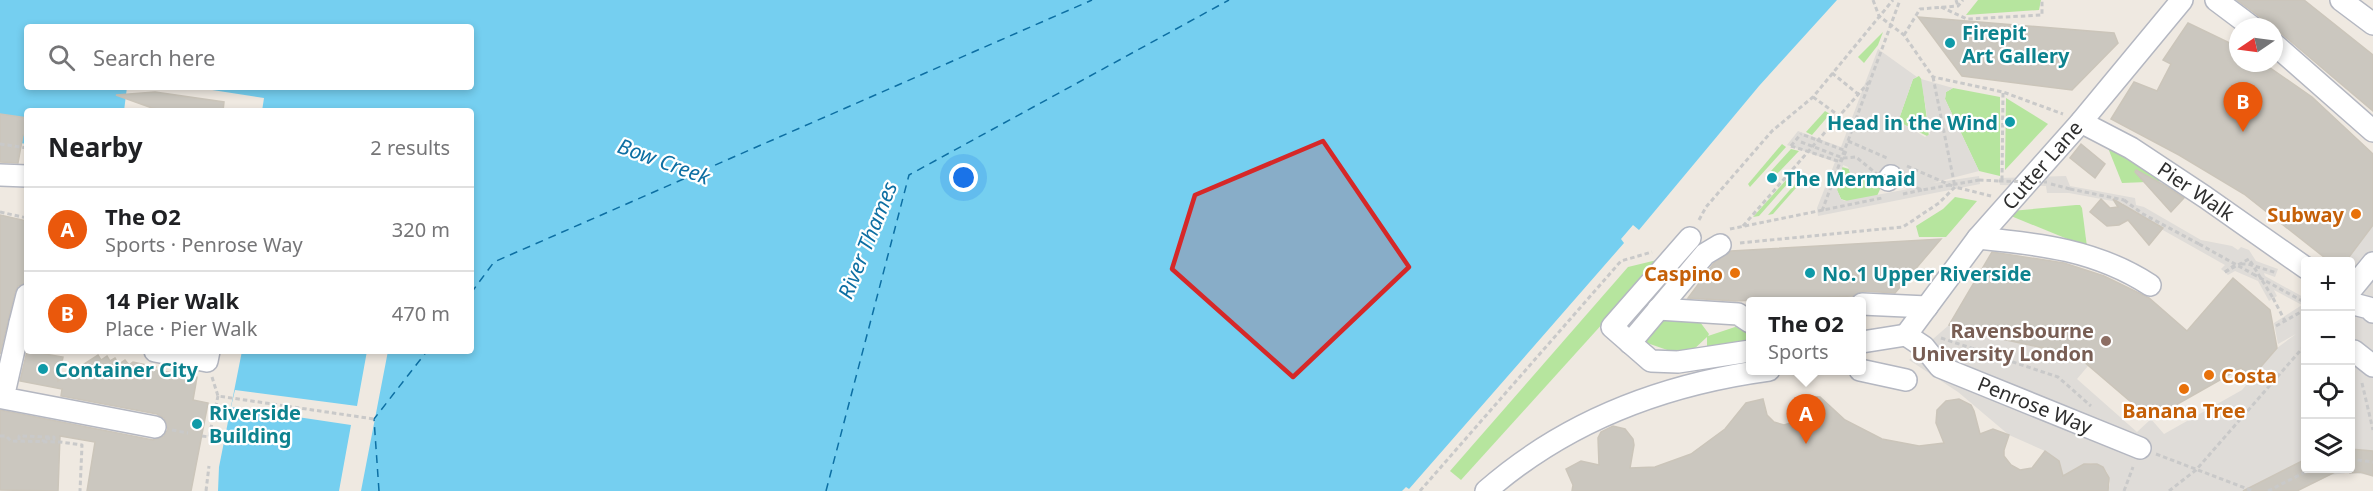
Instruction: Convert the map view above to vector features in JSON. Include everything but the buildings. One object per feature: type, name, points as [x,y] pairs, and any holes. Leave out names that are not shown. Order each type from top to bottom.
[{"type":"street","name":"Cutter Lane","points":[[1909,331],[1978,238],[2081,122],[2182,0]]},
{"type":"street","points":[[2217,0],[2240,18]]},
{"type":"street","points":[[2341,0],[2373,24]]},
{"type":"street","points":[[2283,52],[2373,131]]},
{"type":"street","name":"Pier Walk","points":[[2081,122],[2131,148],[2205,196],[2301,264]]},
{"type":"street","points":[[0,174],[24,176]]},
{"type":"street","points":[[1690,237],[1612,327],[1651,361],[1678,362],[1746,352]]},
{"type":"street","points":[[1629,343],[1721,238]]},
{"type":"street","points":[[1978,238],[2029,243],[2079,253],[2127,270],[2150,285]]},
{"type":"street","points":[[2355,285],[2373,263]]},
{"type":"street","points":[[1866,304],[1927,306]]},
{"type":"street","points":[[2355,304],[2369,308],[2373,312]]},
{"type":"street","points":[[1658,309],[1746,315]]},
{"type":"street","points":[[24,324],[3,398],[155,428]]},
{"type":"street","points":[[1866,341],[1909,331]]},
{"type":"street","name":"Penrose Way","points":[[1909,331],[1940,368],[2140,448]]},
{"type":"street","points":[[2355,352],[2373,366]]},
{"type":"street","points":[[187,354],[208,356]]},
{"type":"street","points":[[1866,371],[1906,380]]},
{"type":"street","points":[[1486,491],[1504,475],[1550,443],[1615,410],[1672,389],[1746,374]]},
{"type":"path","points":[[1873,0],[1878,16],[1904,35],[1933,77],[1955,187]]},
{"type":"path","points":[[1690,237],[1706,207],[1772,131],[1813,97],[1893,0]]},
{"type":"path","points":[[1822,211],[1900,0]]},
{"type":"path","points":[[1956,0],[1958,6]]},
{"type":"path","points":[[1904,35],[1920,9],[1958,6],[1963,0]]},
{"type":"path","points":[[1941,7],[1967,19],[2042,15],[2042,0]]},
{"type":"path","points":[[1832,73],[1858,94]]},
{"type":"path","points":[[1933,77],[2003,92],[2042,104]]},
{"type":"path","points":[[1741,227],[1870,80]]},
{"type":"path","points":[[2003,92],[2003,175]]},
{"type":"path","points":[[1813,97],[1838,115]]},
{"type":"path","points":[[1801,134],[1846,151],[1843,158],[1841,162],[1791,146],[1801,134]]},
{"type":"path","points":[[1801,142],[1843,158],[1857,157],[1891,187],[1922,190]]},
{"type":"path","points":[[0,144],[24,148]]},
{"type":"path","points":[[1721,238],[1741,227],[1822,211],[1891,187],[1922,190],[1979,180],[2047,182],[2124,200],[2143,213],[2301,300]]},
{"type":"path","points":[[1955,187],[1998,198]]},
{"type":"path","points":[[1721,238],[1903,227],[1939,203],[1955,187]]},
{"type":"path","points":[[0,212],[24,217]]},
{"type":"path","points":[[1420,491],[1621,261],[1660,250]]},
{"type":"path","points":[[2277,273],[2248,264],[2236,264],[2225,272],[2249,259],[2285,321]]},
{"type":"path","points":[[2276,326],[2302,311]]},
{"type":"path","points":[[1909,331],[2058,376],[2099,412]]},
{"type":"path","points":[[2169,491],[2196,470],[2301,350]]},
{"type":"path","points":[[202,436],[209,437],[218,396],[208,356]]},
{"type":"path","points":[[218,396],[374,419]]},
{"type":"path","points":[[0,436],[6,436],[10,441],[82,446],[80,491]]},
{"type":"path","points":[[19,441],[20,436],[54,437],[54,439],[44,438],[44,442]]},
{"type":"path","points":[[2124,491],[2140,448],[2253,491]]},
{"type":"path","points":[[2355,460],[2373,462]]},
{"type":"path","points":[[206,491],[209,466]]},
{"type":"path","points":[[2268,491],[2303,473]]},
{"type":"highlighted area","points":[[1323,141],[1409,267],[1293,377],[1172,269],[1195,195]]},
{"type":"green space","points":[[1978,0],[2041,0],[2039,10],[1966,15]]},
{"type":"green space","points":[[1883,32],[1878,45],[1864,63],[1858,57]]},
{"type":"green space","points":[[1919,76],[1922,80],[1929,137],[1903,124],[1899,119],[1913,79]]},
{"type":"green space","points":[[1953,88],[2000,97],[2000,176],[1979,171],[1945,99],[1946,92]]},
{"type":"green space","points":[[2006,98],[2048,124],[2005,170]]},
{"type":"green space","points":[[1825,111],[1830,114],[1812,135],[1806,132]]},
{"type":"green space","points":[[2106,143],[2172,181],[2122,183]]},
{"type":"green space","points":[[1782,144],[1786,147],[1750,187],[1748,184]]},
{"type":"green space","points":[[1791,149],[1799,151],[1776,175],[1771,171]]},
{"type":"green space","points":[[1842,167],[1849,169],[1851,176],[1871,180],[1876,178],[1881,187],[1877,196],[1850,202],[1841,199],[1837,190]]},
{"type":"green space","points":[[1802,176],[1804,179],[1773,214],[1768,215]]},
{"type":"green space","points":[[1787,179],[1789,182],[1759,216],[1753,217]]},
{"type":"green space","points":[[1955,197],[1977,201],[1946,237],[1919,237],[1916,226],[1943,209]]},
{"type":"green space","points":[[2080,205],[2087,247],[2011,216],[2011,211]]},
{"type":"green space","points":[[1661,259],[1461,480],[1450,471],[1628,267]]},
{"type":"green space","points":[[1659,318],[1700,322],[1709,334],[1708,336],[1735,327],[1746,328],[1746,341],[1707,348],[1707,337],[1692,351],[1676,353],[1647,343],[1647,338]]},
{"type":"shaded area","points":[[1878,49],[1917,77],[1913,79],[1899,119],[1903,124],[1925,137],[1930,134],[1921,79],[1953,88],[1946,92],[1945,99],[1979,171],[1933,183],[1979,176],[1980,184],[1818,216],[1817,208],[1835,162],[1787,145],[1798,131],[1841,147]],"holes":[[[1843,165],[1848,167],[1851,176],[1856,179],[1871,180],[1877,176],[1908,189],[1845,201],[1841,199],[1837,190]]]},
{"type":"shaded area","points":[[2066,176],[2070,186],[2135,198],[2136,205],[2144,207],[2201,240],[2232,246],[2238,250],[2241,247],[2249,250],[2256,261],[2278,269],[2275,277],[2264,273],[2265,276],[2301,296],[2301,304],[2274,290],[2277,296],[2269,301],[2258,281],[2235,271],[2228,275],[2221,269],[2225,265],[2122,207],[2123,203],[2069,193],[2047,193],[2046,186],[2000,185],[1999,178]]},
{"type":"shaded area","points":[[2373,214],[2373,475],[2346,473],[2355,473],[2355,257],[2349,257],[2366,234],[2354,225]]},
{"type":"shaded area","points":[[2301,306],[2301,473],[2346,473],[2331,475],[2297,491],[2108,491],[2110,484],[2107,472],[2103,467],[2091,463],[2084,464],[2068,491],[2059,461],[2045,451],[2009,435],[1958,392],[1909,360],[1949,325],[1974,333],[2076,355],[2088,366],[2077,379],[2137,432],[2151,419],[2164,434],[2242,390],[2277,348],[2296,334],[2278,344],[2274,323]]},
{"type":"water","points":[[0,0],[1837,0],[1759,86],[1639,230],[1633,225],[1621,239],[1624,243],[1409,489],[1406,487],[1402,491],[218,491],[219,467],[241,354],[474,354],[474,108],[24,108],[24,144],[0,140]]},
{"type":"pier","points":[[127,90],[212,90],[264,98],[262,108],[124,108]]},
{"type":"pier","points":[[366,354],[387,354],[361,491],[339,491],[351,425],[231,407],[235,390],[357,406]]},
{"type":"ferry route","points":[[474,289],[494,262],[1092,0]]},
{"type":"ferry route","points":[[826,491],[909,175],[1229,0]]},
{"type":"ferry route","points":[[379,491],[374,419],[425,354]]},
{"type":"place","name":"Firepit Art Gallery","points":[[1950,43]]},
{"type":"place","name":"Head in the Wind","points":[[2010,122]]},
{"type":"place","name":"14 Pier Walk","points":[[2243,132]]},
{"type":"place","name":"The Mermaid","points":[[1772,178]]},
{"type":"place","name":"Subway","points":[[2356,214]]},
{"type":"place","name":"Caspino","points":[[1735,273]]},
{"type":"place","name":"No.1 Upper Riverside","points":[[1810,273]]},
{"type":"place","name":"Ravensbourne University London","points":[[2106,341]]},
{"type":"place","name":"Container City","points":[[43,369]]},
{"type":"place","name":"Costa","points":[[2209,375]]},
{"type":"place","name":"Banana Tree","points":[[2184,389]]},
{"type":"place","name":"Riverside Building","points":[[197,424]]},
{"type":"place","name":"The O2","points":[[1806,444]]},
{"type":"water label","name":"Bow Creek","points":[[664,161]]},
{"type":"water label","name":"River Thames","points":[[867,240]]}]
